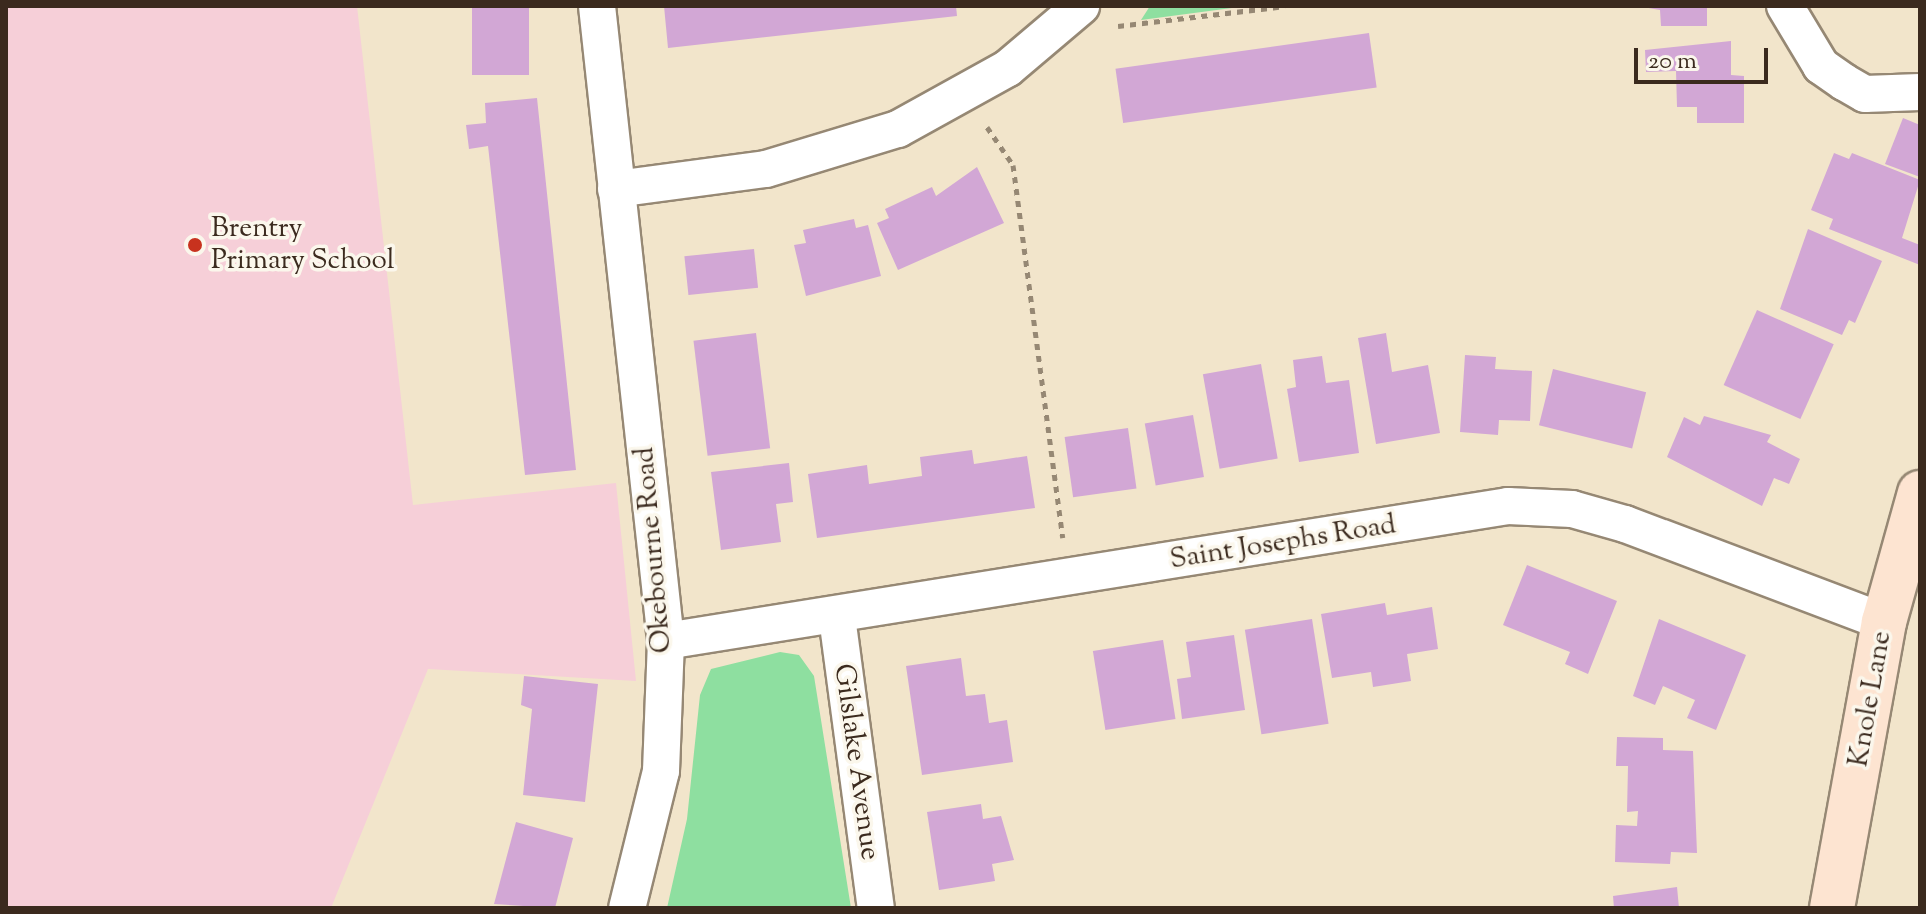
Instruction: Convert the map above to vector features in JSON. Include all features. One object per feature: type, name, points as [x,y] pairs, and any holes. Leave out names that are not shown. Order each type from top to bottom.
[{"type":"street","name":"Okebourne Road","points":[[597,6],[666,641],[661,771],[627,908]]},
{"type":"street","points":[[1785,6],[1821,66],[1844,82],[1865,94],[1920,92]]},
{"type":"street","points":[[616,189],[766,169],[898,129],[965,95],[1071,16]]},
{"type":"street","name":"Knole Lane","points":[[1832,908],[1884,622],[1920,493]]},
{"type":"street","name":"Saint Josephs Road","points":[[666,641],[837,617],[1508,506],[1572,509],[1884,622]]},
{"type":"street","name":"Gilslake Avenue","points":[[837,617],[876,908]]},
{"type":"path","points":[[1071,16],[1285,6]]},
{"type":"path","points":[[965,95],[1013,165],[1069,579]]},
{"type":"shaded area","name":"Brentry Primary School","points":[[6,6],[357,6],[413,505],[616,483],[636,681],[428,669],[331,908],[6,908]]},
{"type":"green space","points":[[1150,6],[1247,6],[1141,20]]},
{"type":"green space","points":[[780,652],[799,655],[814,676],[851,908],[667,908],[687,819],[700,695],[711,669]]},
{"type":"building","points":[[472,6],[529,6],[529,75],[472,75]]},
{"type":"building","points":[[664,6],[956,6],[957,16],[668,48]]},
{"type":"building","points":[[1637,6],[1707,6],[1707,26],[1661,26],[1660,10]]},
{"type":"building","points":[[1369,33],[1377,87],[1123,123],[1115,69]]},
{"type":"building","points":[[1731,41],[1731,75],[1744,76],[1744,123],[1697,123],[1697,107],[1677,107],[1676,71],[1646,72],[1645,50]]},
{"type":"building","points":[[537,98],[576,470],[525,475],[488,146],[469,149],[466,125],[486,123],[485,103]]},
{"type":"building","points":[[1903,118],[1920,125],[1920,177],[1885,164]]},
{"type":"building","points":[[1834,153],[1849,159],[1852,153],[1920,180],[1902,238],[1920,245],[1920,265],[1829,229],[1833,219],[1811,210]]},
{"type":"building","points":[[977,167],[1004,223],[898,270],[877,223],[889,218],[885,209],[932,187],[936,196]]},
{"type":"building","points":[[854,219],[856,228],[868,225],[881,276],[806,296],[794,245],[806,243],[803,230]]},
{"type":"building","points":[[1808,229],[1882,261],[1855,323],[1849,320],[1842,335],[1780,309]]},
{"type":"building","points":[[754,249],[758,288],[688,295],[684,256]]},
{"type":"building","points":[[1757,310],[1834,344],[1800,419],[1724,385]]},
{"type":"building","points":[[756,333],[770,448],[708,456],[693,341]]},
{"type":"building","points":[[1386,333],[1392,372],[1428,365],[1440,433],[1376,444],[1358,338]]},
{"type":"building","points":[[1465,355],[1496,357],[1495,369],[1532,371],[1530,421],[1499,420],[1498,435],[1460,432]]},
{"type":"building","points":[[1322,356],[1326,383],[1349,380],[1359,453],[1299,462],[1287,389],[1296,387],[1293,360]]},
{"type":"building","points":[[1261,364],[1278,459],[1220,469],[1203,374]]},
{"type":"building","points":[[1553,369],[1646,392],[1632,449],[1539,425]]},
{"type":"building","points":[[1193,415],[1204,477],[1156,486],[1145,424]]},
{"type":"building","points":[[1704,416],[1771,435],[1767,442],[1800,459],[1789,484],[1774,478],[1762,506],[1667,457],[1684,417],[1700,425]]},
{"type":"building","points":[[1128,428],[1136,488],[1073,497],[1065,437]]},
{"type":"building","points":[[972,450],[974,464],[1027,456],[1035,508],[817,538],[808,474],[867,465],[869,484],[922,476],[920,457]]},
{"type":"building","points":[[789,463],[793,502],[776,504],[781,542],[721,550],[711,472]]},
{"type":"building","points":[[1527,565],[1617,601],[1588,674],[1565,664],[1570,652],[1503,625]]},
{"type":"building","points":[[1385,603],[1387,615],[1432,607],[1438,649],[1407,654],[1411,681],[1373,687],[1371,672],[1332,678],[1321,614]]},
{"type":"building","points":[[1312,619],[1329,724],[1261,734],[1245,630]]},
{"type":"building","points":[[1659,619],[1746,655],[1716,730],[1687,718],[1695,700],[1663,686],[1655,705],[1633,696]]},
{"type":"building","points":[[1234,635],[1245,710],[1182,719],[1177,679],[1191,677],[1186,642]]},
{"type":"building","points":[[1163,640],[1176,719],[1105,730],[1093,651]]},
{"type":"building","points":[[961,658],[966,696],[985,694],[989,723],[1007,720],[1013,762],[922,775],[906,666]]},
{"type":"building","points":[[524,676],[598,684],[585,802],[523,795],[532,709],[521,705]]},
{"type":"building","points":[[1617,737],[1663,738],[1663,750],[1693,751],[1697,853],[1671,852],[1670,864],[1615,862],[1616,825],[1637,826],[1638,811],[1627,812],[1628,766],[1616,766]]},
{"type":"building","points":[[981,804],[983,819],[1001,816],[1014,860],[992,864],[995,881],[939,890],[927,812]]},
{"type":"building","points":[[516,822],[573,838],[555,908],[494,904]]},
{"type":"building","points":[[1677,887],[1679,908],[1614,908],[1613,896]]},
{"type":"place","name":"Brentry Primary School","points":[[195,245]]}]
